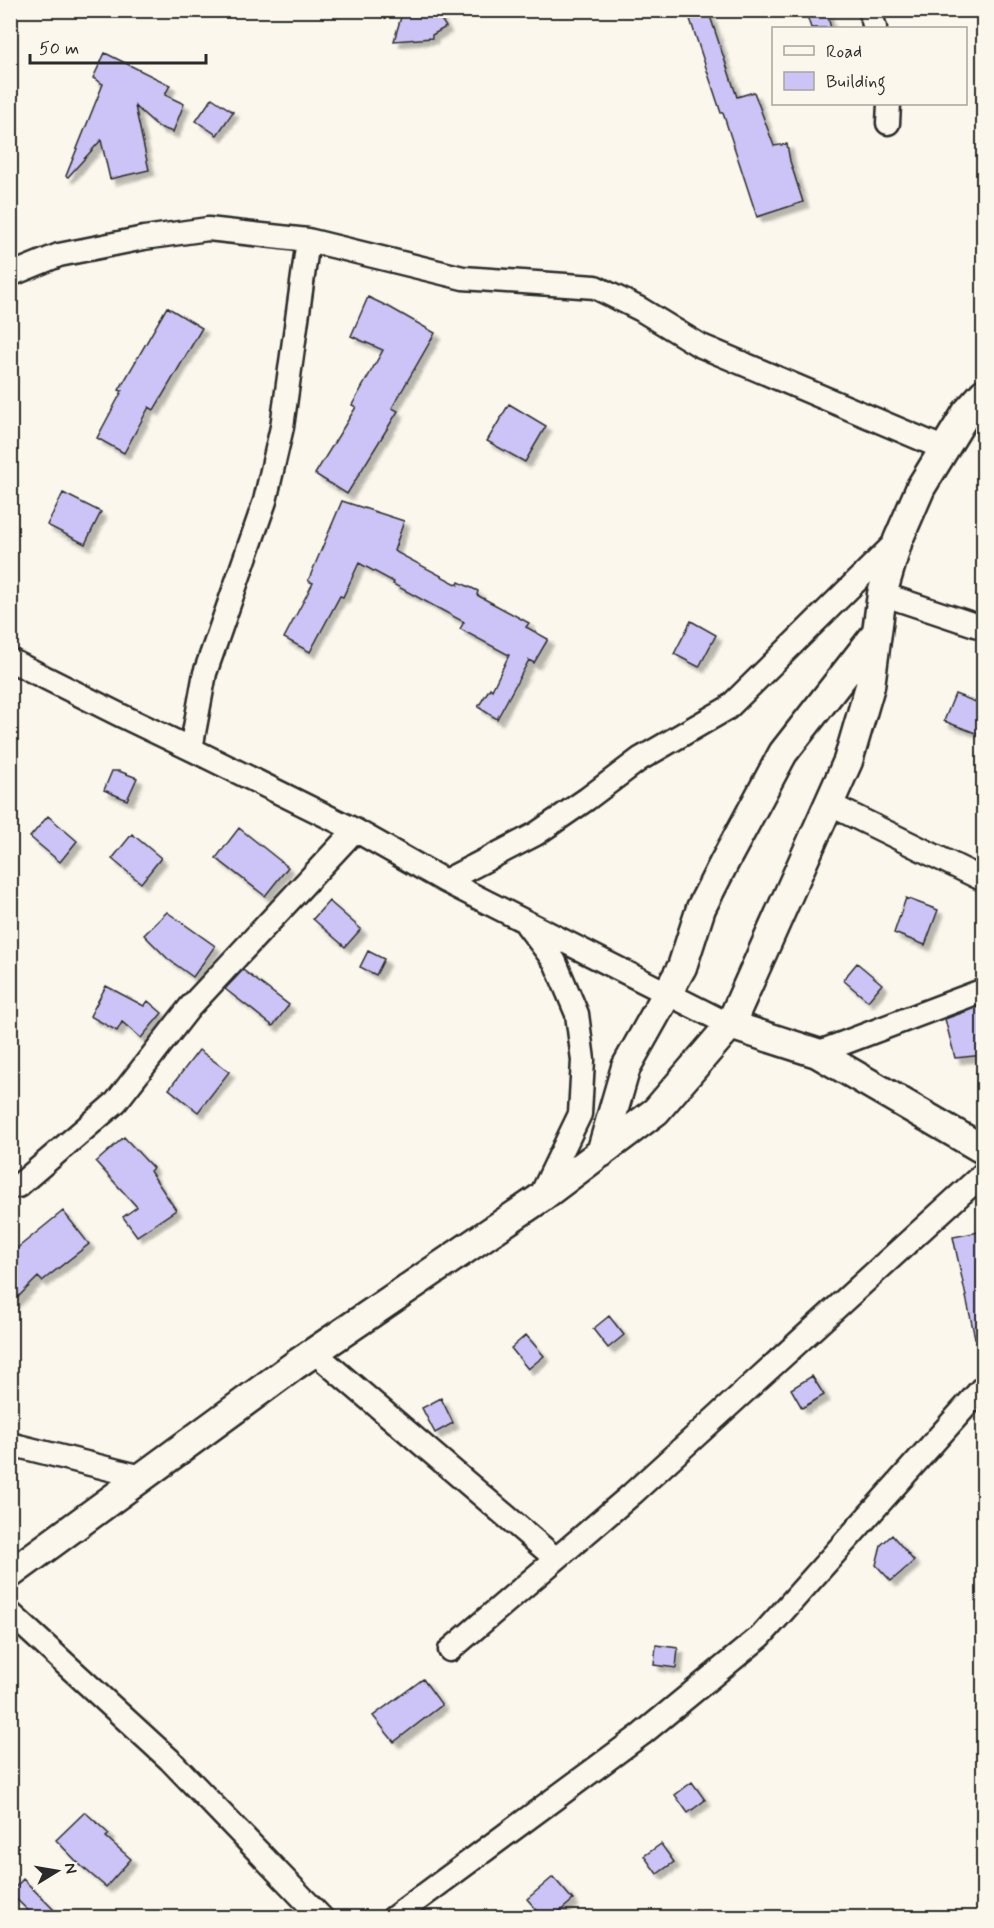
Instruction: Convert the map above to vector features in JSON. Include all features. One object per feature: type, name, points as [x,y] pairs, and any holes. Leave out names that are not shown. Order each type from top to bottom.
[{"type":"street","points":[[870,10],[875,27]]},
{"type":"street","points":[[10,275],[60,255],[208,228],[308,240],[463,278],[595,287],[640,309],[699,345],[945,449]]},
{"type":"street","points":[[191,748],[205,673],[265,501],[282,427],[308,240]]},
{"type":"street","points":[[10,1574],[314,1352],[601,1153],[656,1111],[730,1025],[848,761],[870,686],[882,594],[898,540],[921,487],[967,412],[984,393]]},
{"type":"street","points":[[445,881],[536,834],[640,759],[728,708],[898,540]]},
{"type":"street","points":[[882,594],[984,628]]},
{"type":"street","points":[[601,1153],[626,1067],[682,966],[701,908],[783,753],[877,632]]},
{"type":"street","points":[[10,660],[355,830],[445,881],[730,1025],[817,1053],[984,1150]]},
{"type":"street","points":[[829,804],[984,880]]},
{"type":"street","points":[[18,1186],[116,1102],[190,1007],[355,830]]},
{"type":"street","points":[[525,922],[555,962],[577,1014],[583,1060],[580,1114],[539,1198]]},
{"type":"street","points":[[817,1053],[984,990]]},
{"type":"street","points":[[450,1650],[632,1494],[984,1173]]},
{"type":"street","points":[[314,1352],[555,1558]]},
{"type":"street","points":[[393,1917],[642,1734],[761,1636],[984,1386]]},
{"type":"street","points":[[10,1444],[142,1477]]},
{"type":"street","points":[[10,1613],[170,1760],[322,1917]]},
{"type":"building","points":[[403,10],[435,10],[446,27],[432,35],[432,38],[394,41]]},
{"type":"building","points":[[805,10],[826,10],[831,27],[811,27]]},
{"type":"building","points":[[709,13],[737,97],[754,92],[774,146],[787,144],[803,202],[757,217],[690,19]]},
{"type":"building","points":[[105,53],[170,85],[165,95],[184,104],[173,132],[159,127],[135,106],[149,170],[110,179],[101,140],[68,177],[66,176],[103,84],[93,78]]},
{"type":"building","points":[[212,98],[233,112],[217,135],[196,121]]},
{"type":"building","points":[[368,297],[435,333],[392,408],[398,411],[347,494],[315,474],[356,407],[352,405],[383,350],[351,336]]},
{"type":"building","points":[[167,307],[202,328],[154,410],[149,407],[124,453],[97,438],[122,391],[119,390]]},
{"type":"building","points":[[509,404],[546,426],[525,462],[487,441]]},
{"type":"building","points":[[63,493],[101,512],[85,544],[47,525]]},
{"type":"building","points":[[342,501],[404,521],[394,551],[458,585],[459,582],[478,591],[477,595],[529,623],[526,627],[548,639],[534,663],[529,660],[497,719],[478,707],[490,688],[492,690],[509,655],[460,629],[464,622],[359,563],[343,597],[340,596],[310,652],[284,638],[313,583],[308,581]]},
{"type":"building","points":[[691,621],[716,635],[699,667],[674,654]]},
{"type":"building","points":[[955,694],[984,705],[984,719],[978,734],[944,721]]},
{"type":"building","points":[[112,771],[119,771],[137,778],[127,800],[104,790]]},
{"type":"building","points":[[48,816],[77,841],[60,862],[30,837]]},
{"type":"building","points":[[239,828],[288,867],[265,896],[216,858]]},
{"type":"building","points":[[132,834],[161,858],[141,883],[112,859]]},
{"type":"building","points":[[906,898],[938,910],[925,945],[894,933]]},
{"type":"building","points":[[329,901],[361,929],[345,947],[313,919]]},
{"type":"building","points":[[167,912],[215,946],[193,977],[168,959],[144,935]]},
{"type":"building","points":[[368,951],[384,959],[376,975],[360,967]]},
{"type":"building","points":[[857,963],[882,984],[868,1001],[843,980]]},
{"type":"building","points":[[243,970],[289,1005],[273,1026],[225,989]]},
{"type":"building","points":[[106,986],[144,1006],[148,1001],[162,1013],[141,1038],[122,1022],[117,1031],[90,1016]]},
{"type":"building","points":[[984,1005],[984,1055],[955,1058],[945,1019]]},
{"type":"building","points":[[199,1050],[229,1072],[198,1112],[169,1089]]},
{"type":"building","points":[[124,1137],[153,1168],[150,1171],[176,1210],[137,1236],[123,1217],[137,1207],[96,1162]]},
{"type":"building","points":[[63,1211],[89,1244],[42,1281],[38,1277],[10,1305],[10,1254]]},
{"type":"building","points":[[984,1231],[984,1337],[975,1338],[953,1237]]},
{"type":"building","points":[[609,1316],[624,1335],[608,1348],[593,1329]]},
{"type":"building","points":[[526,1335],[544,1356],[528,1369],[511,1348]]},
{"type":"building","points":[[812,1376],[824,1395],[802,1408],[791,1389]]},
{"type":"building","points":[[441,1398],[453,1423],[435,1433],[422,1408]]},
{"type":"building","points":[[892,1535],[914,1561],[891,1581],[876,1565],[881,1545]]},
{"type":"building","points":[[656,1645],[678,1648],[676,1668],[654,1665]]},
{"type":"building","points":[[423,1679],[442,1705],[394,1742],[373,1716]]},
{"type":"building","points":[[692,1782],[705,1800],[688,1813],[675,1795]]},
{"type":"building","points":[[85,1812],[109,1834],[106,1837],[131,1859],[106,1887],[56,1840]]},
{"type":"building","points":[[661,1844],[674,1862],[657,1874],[644,1856]]},
{"type":"building","points":[[553,1877],[573,1900],[553,1917],[543,1917],[527,1899]]},
{"type":"building","points":[[23,1879],[61,1917],[35,1917],[10,1893]]}]
